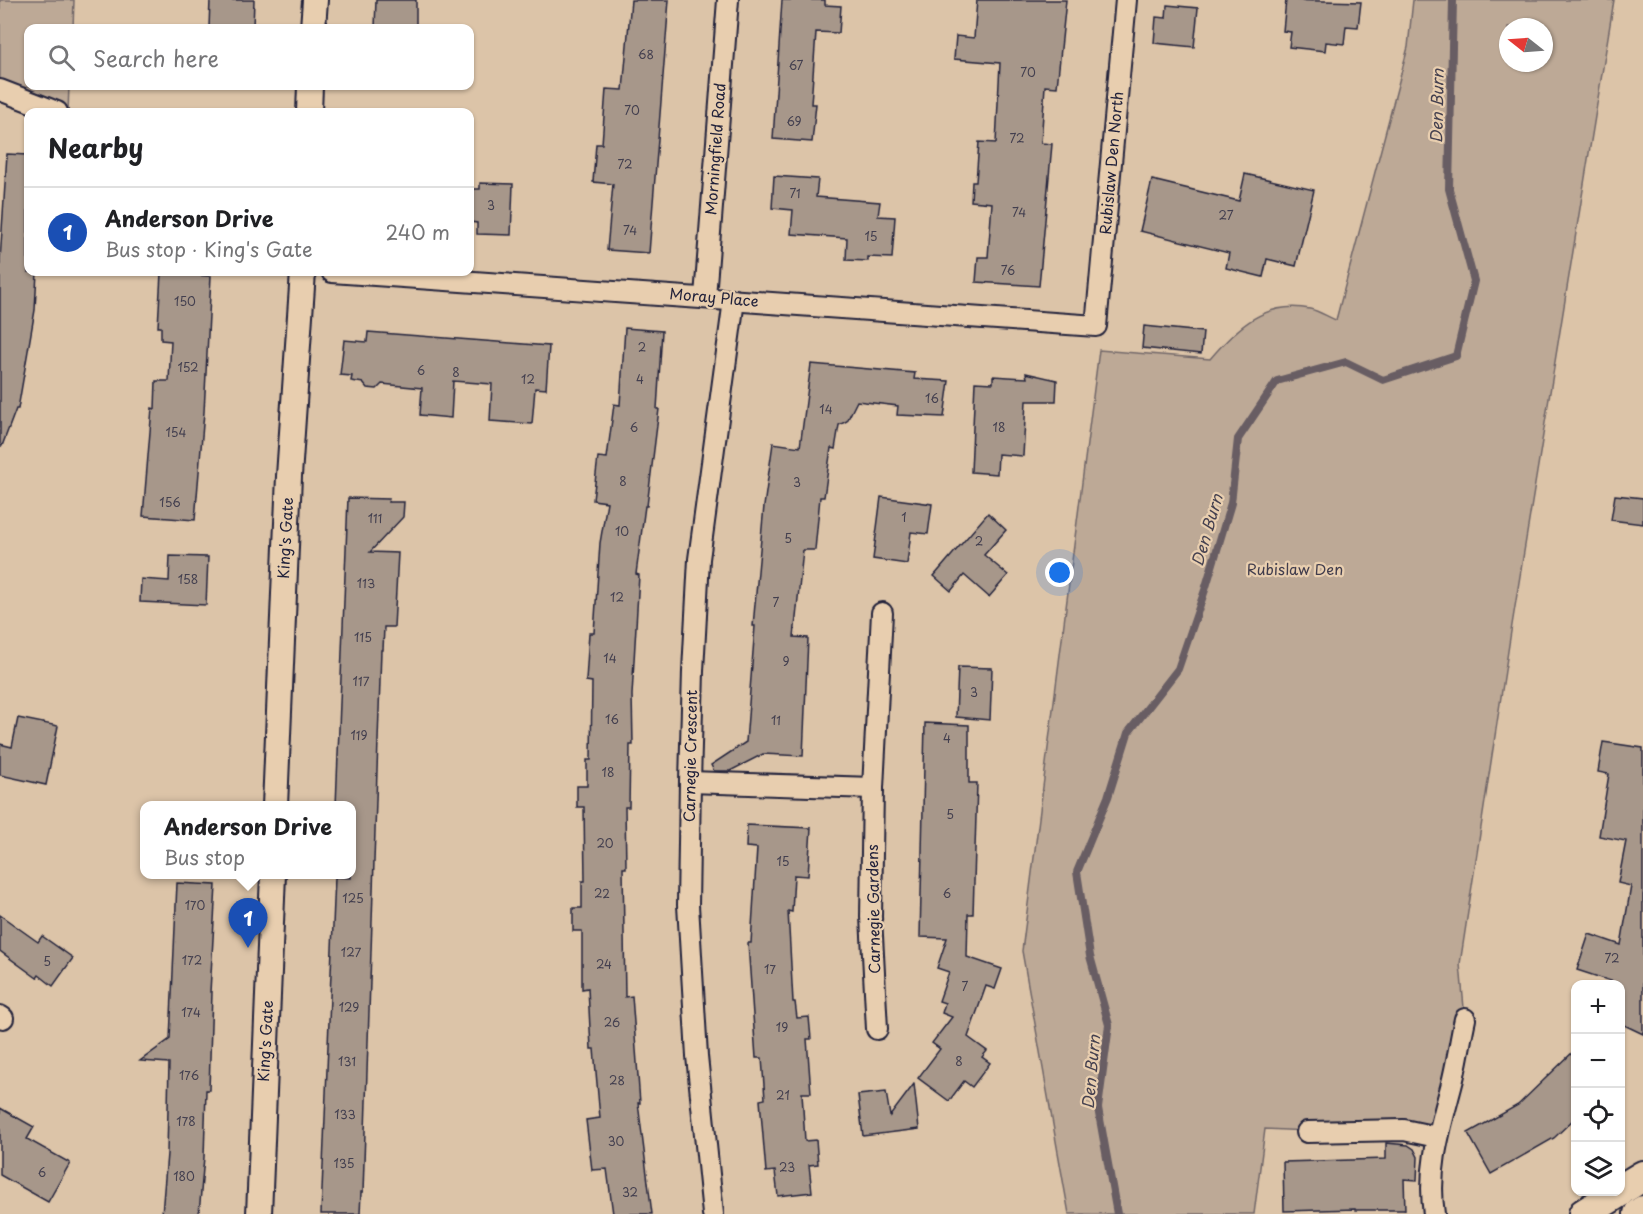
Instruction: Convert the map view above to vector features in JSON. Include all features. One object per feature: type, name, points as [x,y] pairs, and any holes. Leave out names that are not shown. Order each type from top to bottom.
[{"type":"main road","points":[[1625,1187],[1643,1176]]},
{"type":"main road","points":[[1584,1214],[1611,1196]]},
{"type":"main road","points":[[1639,1214],[1643,1211]]},
{"type":"street","points":[[313,24],[315,0]]},
{"type":"street","name":"Morningfield Road","points":[[705,297],[728,0]]},
{"type":"street","name":"Rubislaw Den North","points":[[1096,326],[1126,0]]},
{"type":"street","points":[[0,90],[47,108]]},
{"type":"street","points":[[309,108],[310,90]]},
{"type":"street","name":"King's Gate","points":[[275,801],[289,476],[303,276]]},
{"type":"street","name":"Moray Place","points":[[392,276],[1096,326]]},
{"type":"street","name":"Carnegie Crescent","points":[[713,1214],[697,1056],[688,905],[690,782],[699,558],[734,300]]},
{"type":"street","name":"Carnegie Gardens","points":[[876,1029],[871,917],[873,788],[882,613]]},
{"type":"street","points":[[690,782],[873,788]]},
{"type":"street","name":"King's Gate","points":[[258,1212],[273,879]]},
{"type":"street","points":[[1434,1214],[1431,1196],[1437,1137],[1452,1084],[1465,1019]]},
{"type":"street","points":[[1307,1132],[1404,1130],[1437,1137]]},
{"type":"green space","points":[[0,0],[74,0],[73,24],[24,24],[24,90],[69,90],[68,108],[47,108],[0,90]]},
{"type":"green space","name":"Rubislaw Den","points":[[1413,0],[1614,0],[1512,625],[1460,964],[1465,1019],[1437,1137],[1265,1129],[1254,1214],[1069,1214],[1022,951],[1099,350],[1210,359],[1231,336],[1266,312],[1294,307],[1313,310],[1336,320],[1408,47]]},
{"type":"building","points":[[210,0],[254,0],[253,24],[209,24]]},
{"type":"building","points":[[376,0],[416,0],[416,24],[375,24]]},
{"type":"building","points":[[631,0],[669,0],[649,253],[607,250],[613,184],[593,182],[596,144],[602,144],[606,89],[623,90]]},
{"type":"building","points":[[782,0],[825,0],[825,5],[841,6],[839,33],[816,32],[811,104],[816,104],[812,142],[773,139]]},
{"type":"building","points":[[977,0],[1066,0],[1057,87],[1045,86],[1041,143],[1052,144],[1039,286],[976,282],[978,257],[988,257],[992,203],[971,201],[972,182],[976,182],[979,142],[996,143],[1000,63],[954,59],[956,36],[974,38]]},
{"type":"building","points":[[1286,0],[1361,2],[1358,27],[1346,26],[1344,44],[1326,42],[1325,51],[1289,47],[1291,32],[1283,31]]},
{"type":"building","points":[[1167,5],[1198,8],[1194,47],[1154,43],[1156,17],[1166,18]]},
{"type":"building","points":[[7,154],[24,155],[24,276],[37,276],[35,310],[18,409],[16,409],[2,446],[0,446],[0,260]]},
{"type":"building","points":[[1245,174],[1314,190],[1296,266],[1267,259],[1263,277],[1226,268],[1229,253],[1140,231],[1152,180],[1239,201]]},
{"type":"building","points":[[774,176],[818,179],[816,197],[880,202],[878,216],[895,217],[892,258],[868,257],[868,261],[846,260],[847,238],[791,234],[793,210],[772,208]]},
{"type":"building","points":[[480,183],[513,184],[511,235],[477,234],[477,223],[474,223],[474,189],[480,189]]},
{"type":"building","points":[[161,276],[211,276],[204,412],[195,520],[143,516],[156,381],[169,381],[171,341],[161,340],[161,327],[158,327]]},
{"type":"building","points":[[1144,326],[1203,332],[1201,354],[1142,348]]},
{"type":"building","points":[[625,328],[662,331],[657,409],[659,409],[636,574],[639,575],[632,695],[633,745],[630,745],[629,807],[625,807],[626,868],[623,868],[625,997],[632,996],[640,1103],[638,1103],[652,1214],[613,1214],[607,1169],[592,1170],[586,1120],[600,1118],[594,1049],[591,1049],[588,988],[582,989],[582,931],[573,931],[573,908],[582,908],[582,881],[585,881],[584,807],[577,807],[577,786],[587,786],[587,760],[591,760],[592,682],[586,681],[589,633],[594,633],[600,543],[607,502],[593,500],[598,457],[607,458],[614,404],[620,405]]},
{"type":"building","points":[[368,332],[549,346],[546,389],[535,388],[532,424],[490,421],[492,384],[453,381],[451,418],[420,415],[422,388],[382,384],[377,389],[367,388],[363,383],[351,381],[352,376],[340,375],[344,340],[367,342]]},
{"type":"building","points":[[811,364],[915,373],[914,379],[949,381],[944,417],[897,415],[898,406],[857,401],[847,421],[839,425],[835,449],[831,448],[824,497],[820,497],[815,550],[803,550],[794,637],[808,638],[803,756],[763,754],[730,771],[714,771],[711,765],[746,742],[755,626],[753,626],[764,506],[773,443],[800,447]]},
{"type":"building","points":[[1026,373],[1057,380],[1056,401],[1026,401],[1023,456],[998,454],[997,474],[971,472],[975,382],[993,383],[993,376],[1027,378]]},
{"type":"building","points":[[1615,495],[1643,498],[1643,524],[1611,520]]},
{"type":"building","points":[[881,497],[932,504],[928,534],[911,532],[907,564],[873,559]]},
{"type":"building","points":[[348,498],[389,499],[388,502],[404,502],[403,517],[370,552],[398,553],[394,627],[384,627],[383,650],[381,650],[363,1192],[361,1192],[360,1214],[321,1214],[335,879],[356,879],[356,801],[336,801]]},
{"type":"building","points":[[988,513],[1006,530],[984,555],[1008,575],[989,597],[964,575],[951,591],[934,576]]},
{"type":"building","points":[[170,556],[208,557],[206,605],[140,602],[141,579],[169,581]]},
{"type":"building","points":[[958,667],[992,668],[990,720],[956,717]]},
{"type":"building","points":[[18,718],[58,726],[46,785],[0,775],[0,744],[12,747]]},
{"type":"building","points":[[925,723],[969,725],[969,783],[977,783],[973,914],[968,914],[967,957],[1002,969],[995,989],[986,986],[968,1037],[987,1051],[982,1057],[990,1063],[972,1087],[964,1081],[949,1101],[918,1078],[940,1049],[932,1043],[952,1017],[942,1013],[945,1003],[939,1001],[949,972],[937,968],[947,938],[920,937]]},
{"type":"building","points":[[1603,742],[1643,748],[1643,1034],[1625,1025],[1625,980],[1608,980],[1577,970],[1589,934],[1621,945],[1631,886],[1618,883],[1626,841],[1599,836],[1609,774],[1598,772]]},
{"type":"building","points":[[747,825],[811,828],[808,876],[794,875],[792,912],[788,911],[793,1002],[795,1002],[797,1018],[809,1017],[811,1039],[807,1039],[811,1093],[802,1093],[805,1141],[816,1140],[818,1164],[809,1165],[812,1192],[778,1196],[775,1171],[766,1172],[760,1100],[765,1099],[762,1058],[756,1058],[748,943],[751,943],[757,848],[746,847]]},
{"type":"building","points":[[177,883],[216,885],[210,992],[212,992],[209,1090],[206,1090],[199,1214],[162,1214],[167,1154],[169,1063],[140,1061],[170,1039]]},
{"type":"building","points":[[0,915],[38,942],[42,936],[73,958],[53,986],[39,975],[37,978],[0,951]]},
{"type":"building","points":[[1571,1054],[1571,1122],[1554,1138],[1491,1174],[1468,1133],[1518,1105]]},
{"type":"building","points":[[914,1084],[919,1129],[863,1136],[858,1095],[886,1092],[890,1116]]},
{"type":"building","points":[[0,1108],[34,1127],[27,1139],[70,1163],[48,1202],[0,1175]]},
{"type":"building","points":[[1386,1143],[1408,1145],[1414,1149],[1418,1157],[1417,1180],[1404,1179],[1405,1210],[1284,1211],[1283,1162],[1386,1159]]},
{"type":"waterway","name":"Den Burn","points":[[1117,1214],[1098,1108],[1109,1025],[1090,956],[1077,872],[1108,797],[1128,733],[1178,669],[1231,503],[1238,439],[1277,381],[1346,362],[1383,380],[1456,356],[1474,281],[1449,189],[1453,0]]},
{"type":"place","name":"Anderson Drive","points":[[248,948]]}]
